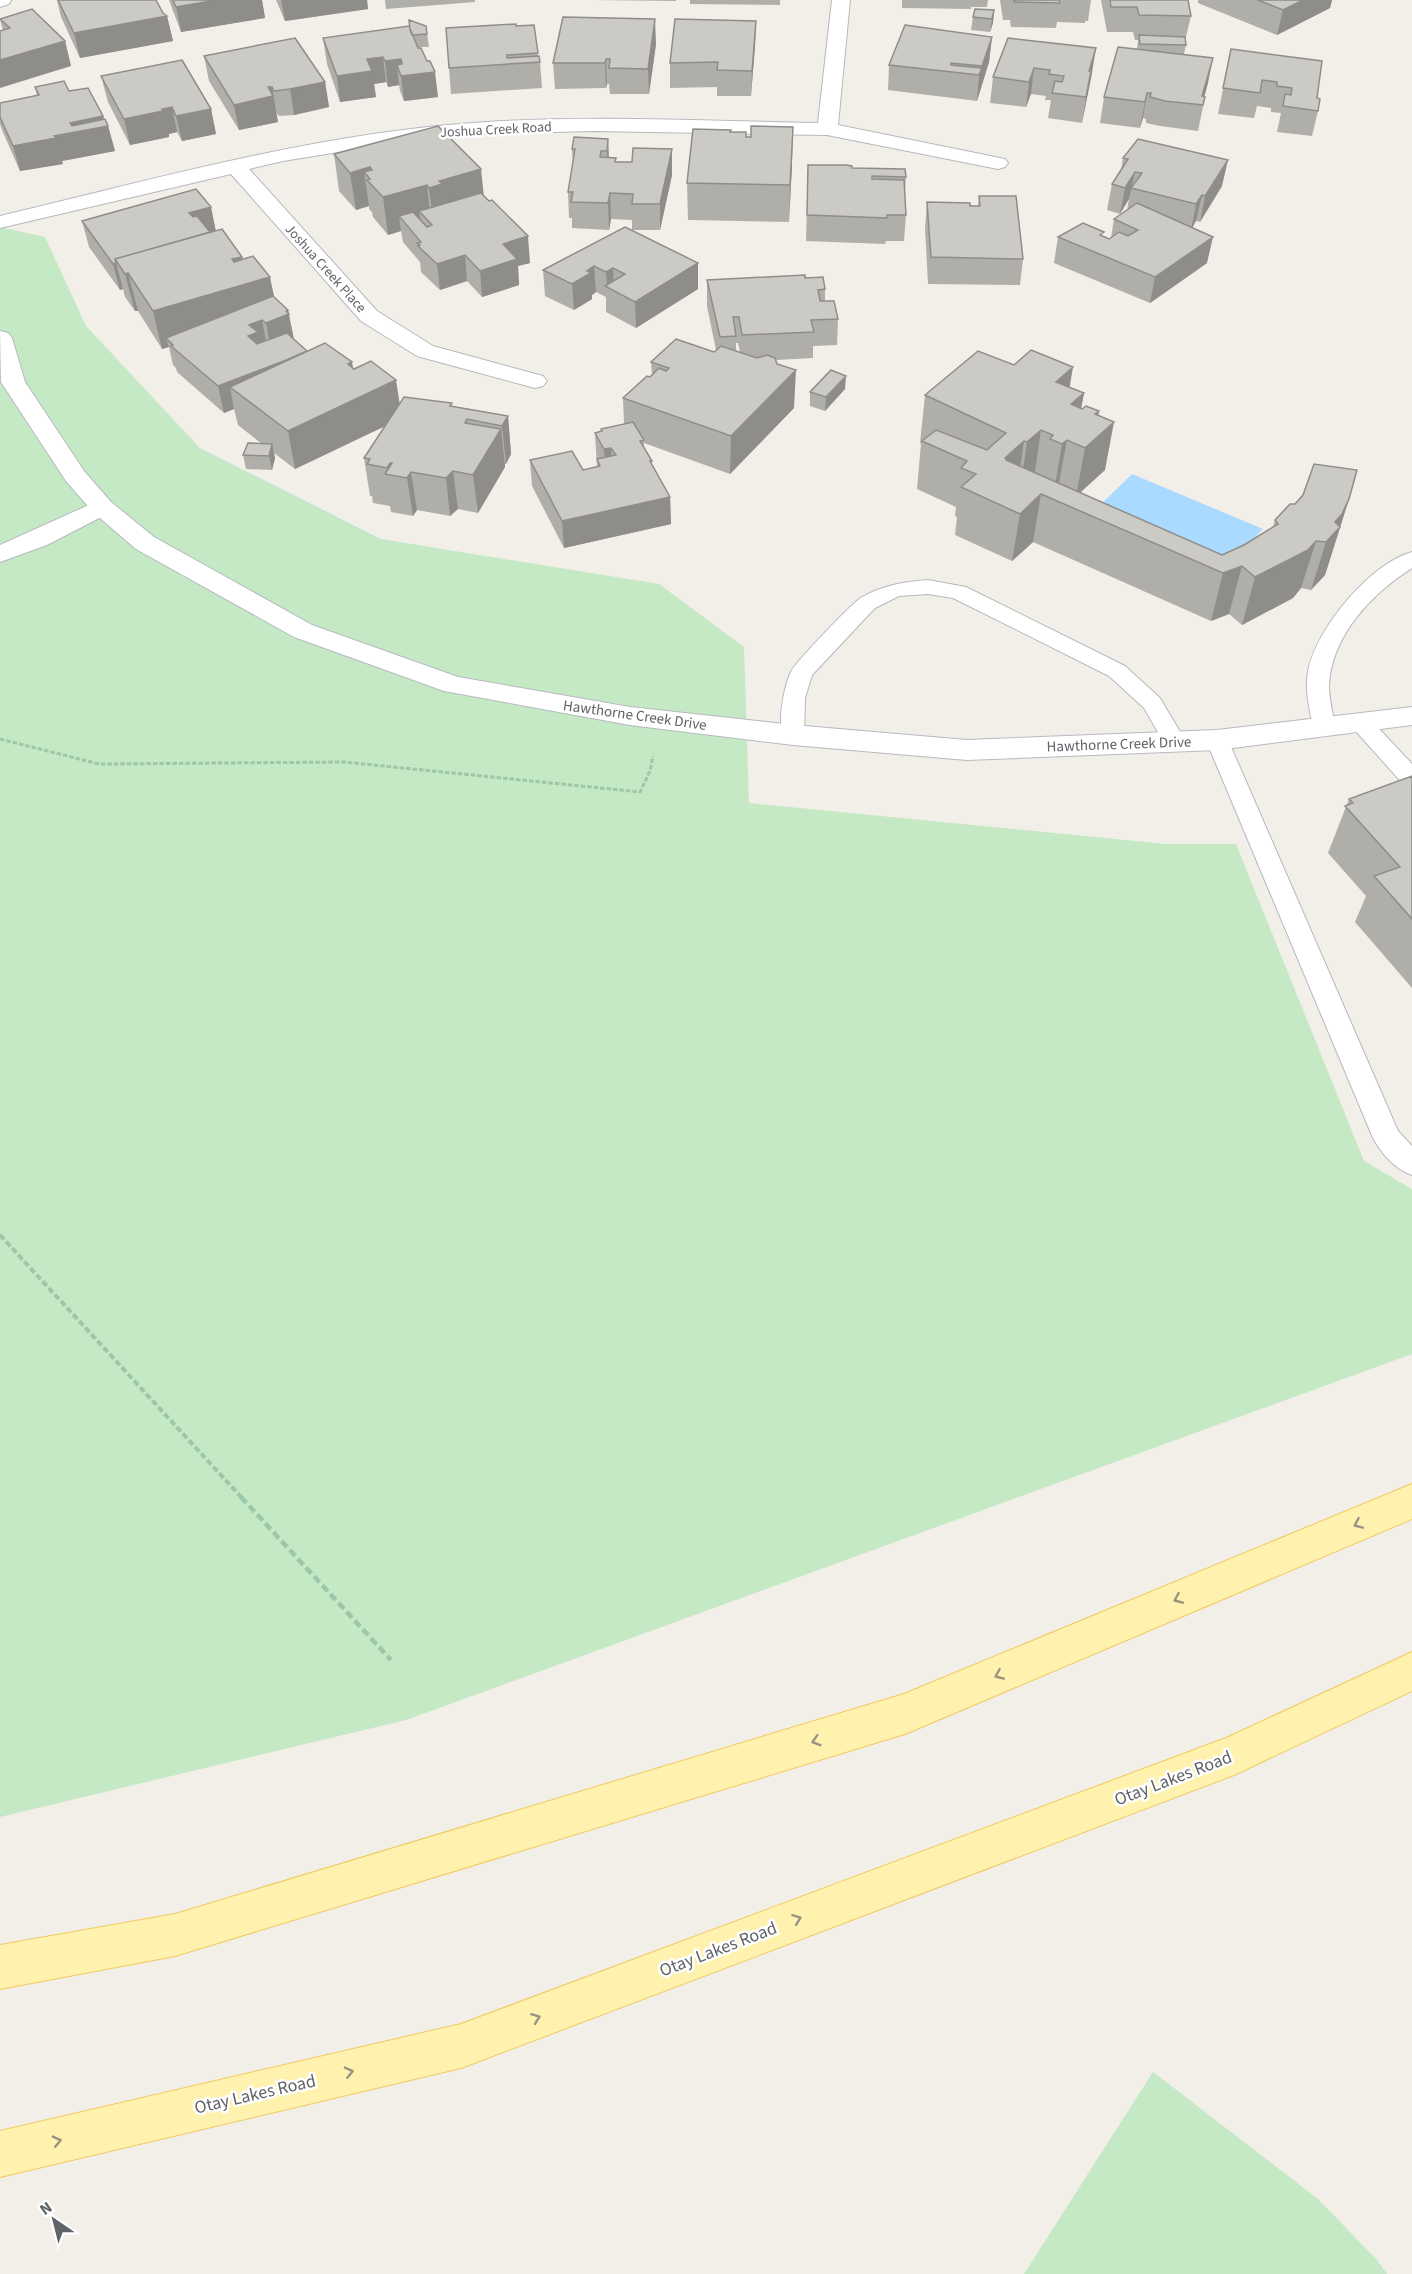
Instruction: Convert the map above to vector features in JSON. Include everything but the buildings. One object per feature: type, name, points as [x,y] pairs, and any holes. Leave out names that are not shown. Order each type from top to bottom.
[{"type":"main road","points":[[0,1967],[175,1935],[905,1714],[1412,1501]]},
{"type":"main road","name":"Otay Lakes Road","points":[[0,2154],[461,2046],[1234,1755],[1412,1671]]},
{"type":"street","points":[[827,129],[841,0]]},
{"type":"street","name":"Joshua Creek Road","points":[[0,222],[235,166],[362,142],[495,128],[592,125],[827,129],[998,163]]},
{"type":"street","name":"Joshua Creek Place","points":[[235,166],[369,316],[425,351],[535,381]]},
{"type":"street","name":"Hawthorne Creek Drive","points":[[0,338],[13,382],[75,476],[102,507],[145,543],[303,631],[454,686],[661,720],[793,735],[967,750],[1217,740],[1412,716]]},
{"type":"street","points":[[0,554],[38,539],[102,507]]},
{"type":"lane","points":[[1324,727],[1317,684],[1323,658],[1336,632],[1354,606],[1378,581],[1412,559]]},
{"type":"lane","points":[[793,735],[794,698],[802,672],[867,603],[895,590],[928,587],[958,592],[1117,671],[1152,703],[1175,742]]},
{"type":"lane","points":[[1361,723],[1412,779]]},
{"type":"lane","points":[[1217,740],[1386,1138],[1412,1164]]},
{"type":"path","points":[[0,739],[99,764],[344,762],[640,792],[650,771],[661,720]]},
{"type":"path","points":[[0,1235],[391,1660]]},
{"type":"green space","points":[[0,227],[45,237],[86,326],[200,448],[381,539],[659,584],[744,647],[749,803],[1166,844],[1236,844],[1364,1161],[1412,1189],[1412,1354],[406,1720],[0,1817]]},
{"type":"green space","points":[[1153,2072],[1318,2199],[1377,2260],[1387,2274],[1024,2274]]},
{"type":"water","points":[[1132,474],[1263,529],[1220,574],[1088,517]]}]
